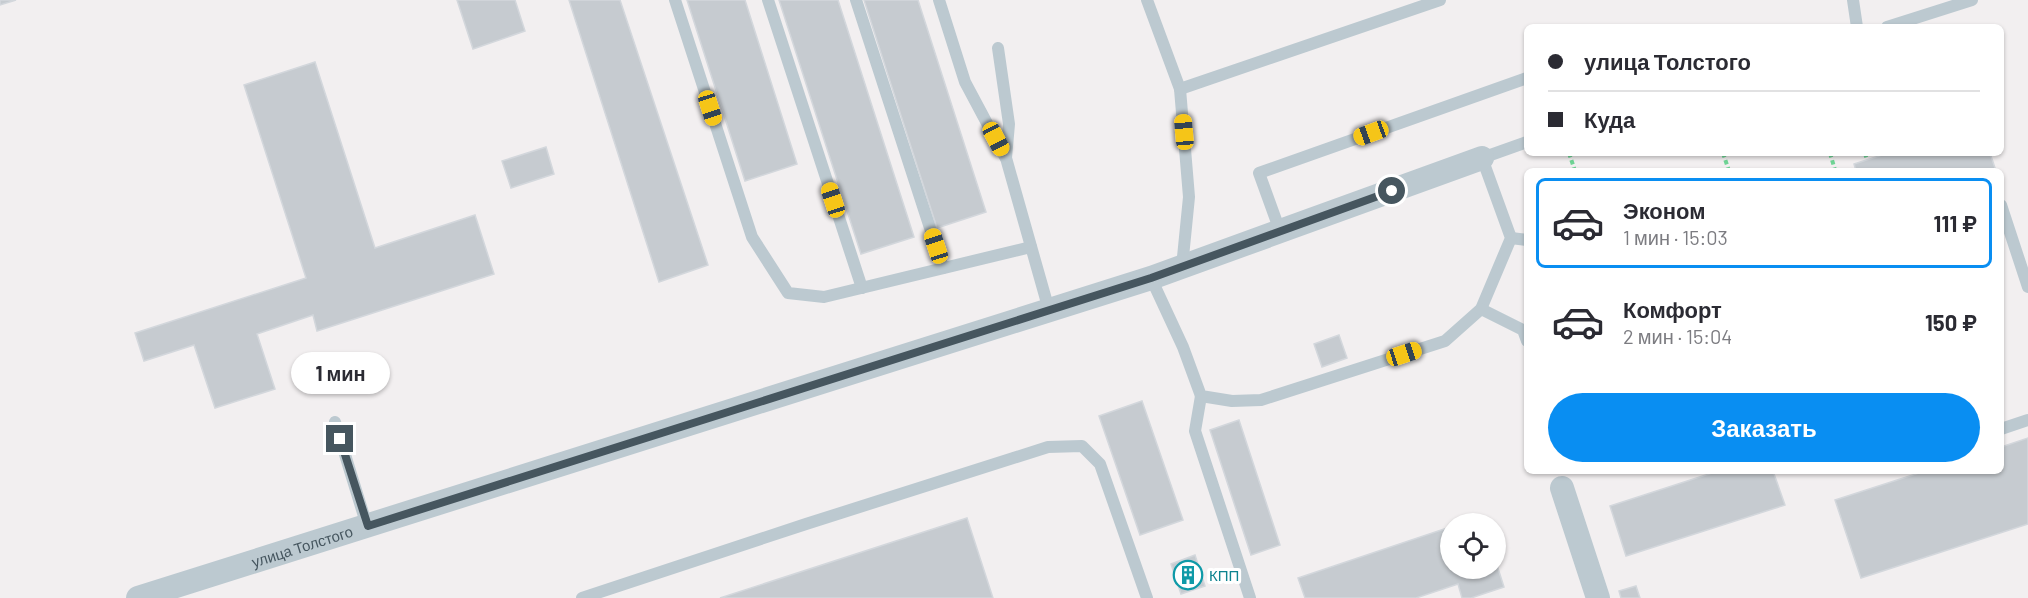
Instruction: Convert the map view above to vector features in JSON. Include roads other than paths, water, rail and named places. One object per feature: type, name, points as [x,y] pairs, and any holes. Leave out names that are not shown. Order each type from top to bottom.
[{"type":"street","name":"улица Толстого","points":[[138,598],[168,593],[368,526],[1151,278],[1482,158]]},
{"type":"street","points":[[1562,488],[1598,598]]},
{"type":"lane","points":[[675,0],[752,237],[788,293],[824,297],[1031,247]]},
{"type":"lane","points":[[768,0],[862,288]]},
{"type":"lane","points":[[856,0],[943,268]]},
{"type":"lane","points":[[939,0],[965,82],[1006,158],[1049,310]]},
{"type":"lane","points":[[1147,0],[1180,89],[1189,197],[1182,267]]},
{"type":"lane","points":[[1180,89],[1440,0]]},
{"type":"lane","points":[[1853,0],[1857,24]]},
{"type":"lane","points":[[1896,24],[1972,0]]},
{"type":"lane","points":[[998,48],[1009,124],[1006,158]]},
{"type":"lane","points":[[1280,231],[1259,173],[1524,79]]},
{"type":"lane","name":"улица Толстого","points":[[1482,158],[1524,143]]},
{"type":"lane","points":[[1201,396],[1232,401],[1261,400],[1445,341],[1481,309],[1511,238],[1482,158]]},
{"type":"lane","points":[[2004,214],[2028,287]]},
{"type":"lane","points":[[1511,238],[1524,240]]},
{"type":"lane","points":[[1151,278],[1201,396],[1195,431],[1250,598]]},
{"type":"lane","points":[[1481,309],[1523,330],[1524,333]]},
{"type":"lane","points":[[2004,428],[2028,420]]},
{"type":"lane","points":[[335,422],[368,526]]},
{"type":"lane","points":[[582,598],[1048,447],[1082,446],[1100,464],[1147,598]]},
{"type":"place","name":"КПП","points":[[1188,575]]}]
